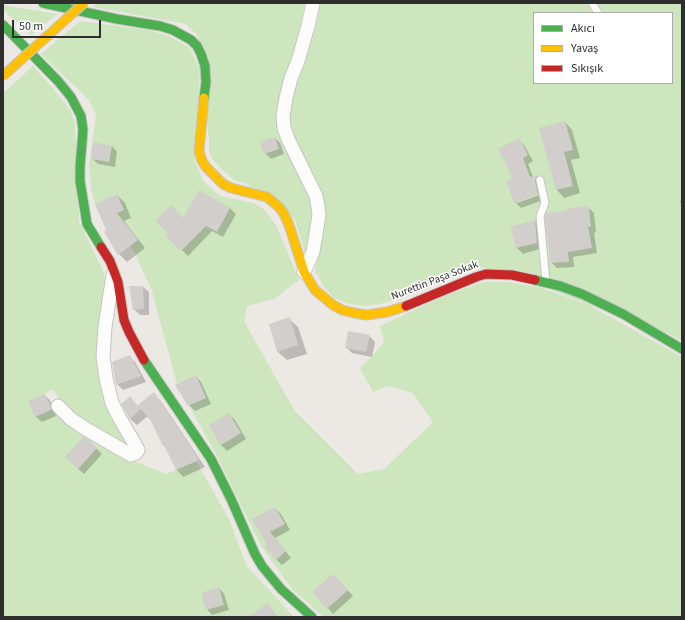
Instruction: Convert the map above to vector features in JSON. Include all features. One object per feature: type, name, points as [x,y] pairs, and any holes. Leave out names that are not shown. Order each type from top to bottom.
[{"type":"main road","name":"Nurettin Paşa Sokak","points":[[43,3],[117,19],[160,26],[173,30],[191,40],[197,46],[205,66],[206,82],[199,152],[202,161],[211,173],[223,184],[231,188],[267,197],[279,207],[289,225],[304,272],[310,283],[324,298],[342,310],[367,315],[387,312],[409,305],[486,274],[512,275],[560,286],[582,294],[623,314],[682,349]]},
{"type":"main road","points":[[3,76],[84,3]]},
{"type":"main road","points":[[3,25],[58,81],[77,106],[81,116],[83,130],[80,181],[87,224],[110,261],[118,282],[124,320],[146,363],[197,436],[211,459],[262,566],[280,589],[312,617]]},
{"type":"street","points":[[304,272],[313,252],[319,215],[318,207],[316,196],[288,139],[284,128],[283,116],[291,78],[298,61],[313,3]]},
{"type":"street","points":[[58,406],[71,419],[86,429],[131,455],[136,454],[138,450],[112,403],[103,357],[105,327],[114,271]]},
{"type":"lane","points":[[592,3],[597,12]]},
{"type":"lane","points":[[540,180],[545,202],[540,216],[546,283]]},
{"type":"green space","points":[[98,3],[305,3],[295,49],[281,91],[278,111],[314,208],[307,251],[305,253],[295,220],[247,184],[234,180],[213,160],[209,152],[209,139],[198,36],[186,24],[93,7]]},
{"type":"green space","points":[[320,3],[682,3],[682,341],[667,333],[483,267],[450,277],[401,299],[379,304],[365,306],[349,304],[334,298],[325,288],[315,272],[324,221],[293,143],[289,120],[290,106],[308,54],[318,18]]},
{"type":"green space","points":[[3,5],[57,14],[31,35],[3,10]]},
{"type":"green space","points":[[80,21],[149,30],[168,36],[189,47],[200,69],[195,162],[203,181],[220,196],[254,203],[265,210],[276,225],[299,280],[274,299],[247,306],[244,321],[294,410],[358,474],[384,469],[433,422],[413,393],[388,386],[373,392],[360,368],[384,342],[380,326],[444,296],[484,282],[508,282],[549,289],[585,303],[682,357],[682,617],[324,617],[292,589],[261,546],[216,454],[177,384],[151,288],[127,238],[108,232],[95,204],[91,188],[89,165],[96,115],[89,100],[41,54]]},
{"type":"green space","points":[[33,66],[70,110],[75,123],[79,221],[103,271],[106,287],[100,314],[99,340],[130,447],[93,429],[65,407],[52,389],[45,394],[52,409],[71,424],[131,460],[166,474],[196,461],[229,519],[246,565],[294,617],[3,617],[3,93]]},
{"type":"building","points":[[565,121],[573,150],[564,152],[573,186],[556,190],[539,128]]},
{"type":"building","points":[[275,137],[279,149],[264,154],[260,142]]},
{"type":"building","points":[[519,138],[528,155],[523,158],[530,177],[539,175],[536,177],[535,181],[538,194],[514,203],[506,181],[513,178],[498,149]]},
{"type":"building","points":[[93,142],[112,146],[109,162],[91,159]]},
{"type":"building","points":[[199,190],[230,208],[217,232],[206,226],[181,251],[165,235],[168,233],[155,221],[171,205],[183,218]]},
{"type":"building","points":[[117,194],[124,210],[117,213],[138,240],[118,255],[104,232],[106,230],[95,204]]},
{"type":"building","points":[[589,206],[591,227],[588,227],[592,248],[568,252],[569,262],[550,263],[545,217],[546,213],[559,212],[569,208]]},
{"type":"building","points":[[535,220],[537,243],[516,248],[510,227]]},
{"type":"building","points":[[129,286],[143,286],[144,309],[133,310]]},
{"type":"building","points":[[290,317],[298,345],[277,352],[269,324]]},
{"type":"building","points":[[348,331],[370,335],[366,352],[345,348]]},
{"type":"building","points":[[130,355],[141,376],[116,385],[112,362]]},
{"type":"building","points":[[196,375],[206,398],[188,406],[175,385]]},
{"type":"building","points":[[154,392],[199,460],[176,470],[151,421],[141,409],[130,419],[121,404],[130,396],[138,406]]},
{"type":"building","points":[[45,394],[51,410],[35,417],[28,401]]},
{"type":"building","points":[[229,413],[241,433],[221,445],[209,425]]},
{"type":"building","points":[[83,437],[88,439],[97,448],[78,469],[65,457]]},
{"type":"building","points":[[275,507],[285,524],[270,532],[286,551],[276,560],[265,547],[267,545],[252,519]]},
{"type":"building","points":[[333,574],[348,590],[327,609],[312,592]]},
{"type":"building","points":[[219,587],[224,605],[206,610],[201,593]]},
{"type":"building","points":[[268,603],[278,617],[248,617]]},
{"type":"traffic: fast","points":[[43,3],[117,19],[160,26],[173,30],[191,40],[197,46],[205,66],[206,82],[204,98]]},
{"type":"traffic: fast","points":[[3,25],[58,81],[71,97],[81,116],[83,130],[80,181],[87,224],[101,247]]},
{"type":"traffic: fast","points":[[535,280],[560,286],[582,294],[623,314],[682,349]]},
{"type":"traffic: fast","points":[[144,360],[211,459],[262,566],[281,589],[312,617]]},
{"type":"traffic: slow","points":[[3,76],[84,3]]},
{"type":"traffic: slow","points":[[204,98],[199,151],[202,161],[223,184],[231,188],[267,197],[279,207],[289,225],[304,272],[315,290],[333,305],[342,310],[354,313],[367,315],[387,312],[406,306]]},
{"type":"traffic: jam","points":[[101,247],[110,261],[118,282],[124,320],[144,360]]},
{"type":"traffic: jam","points":[[406,306],[486,274],[512,275],[535,280]]}]
